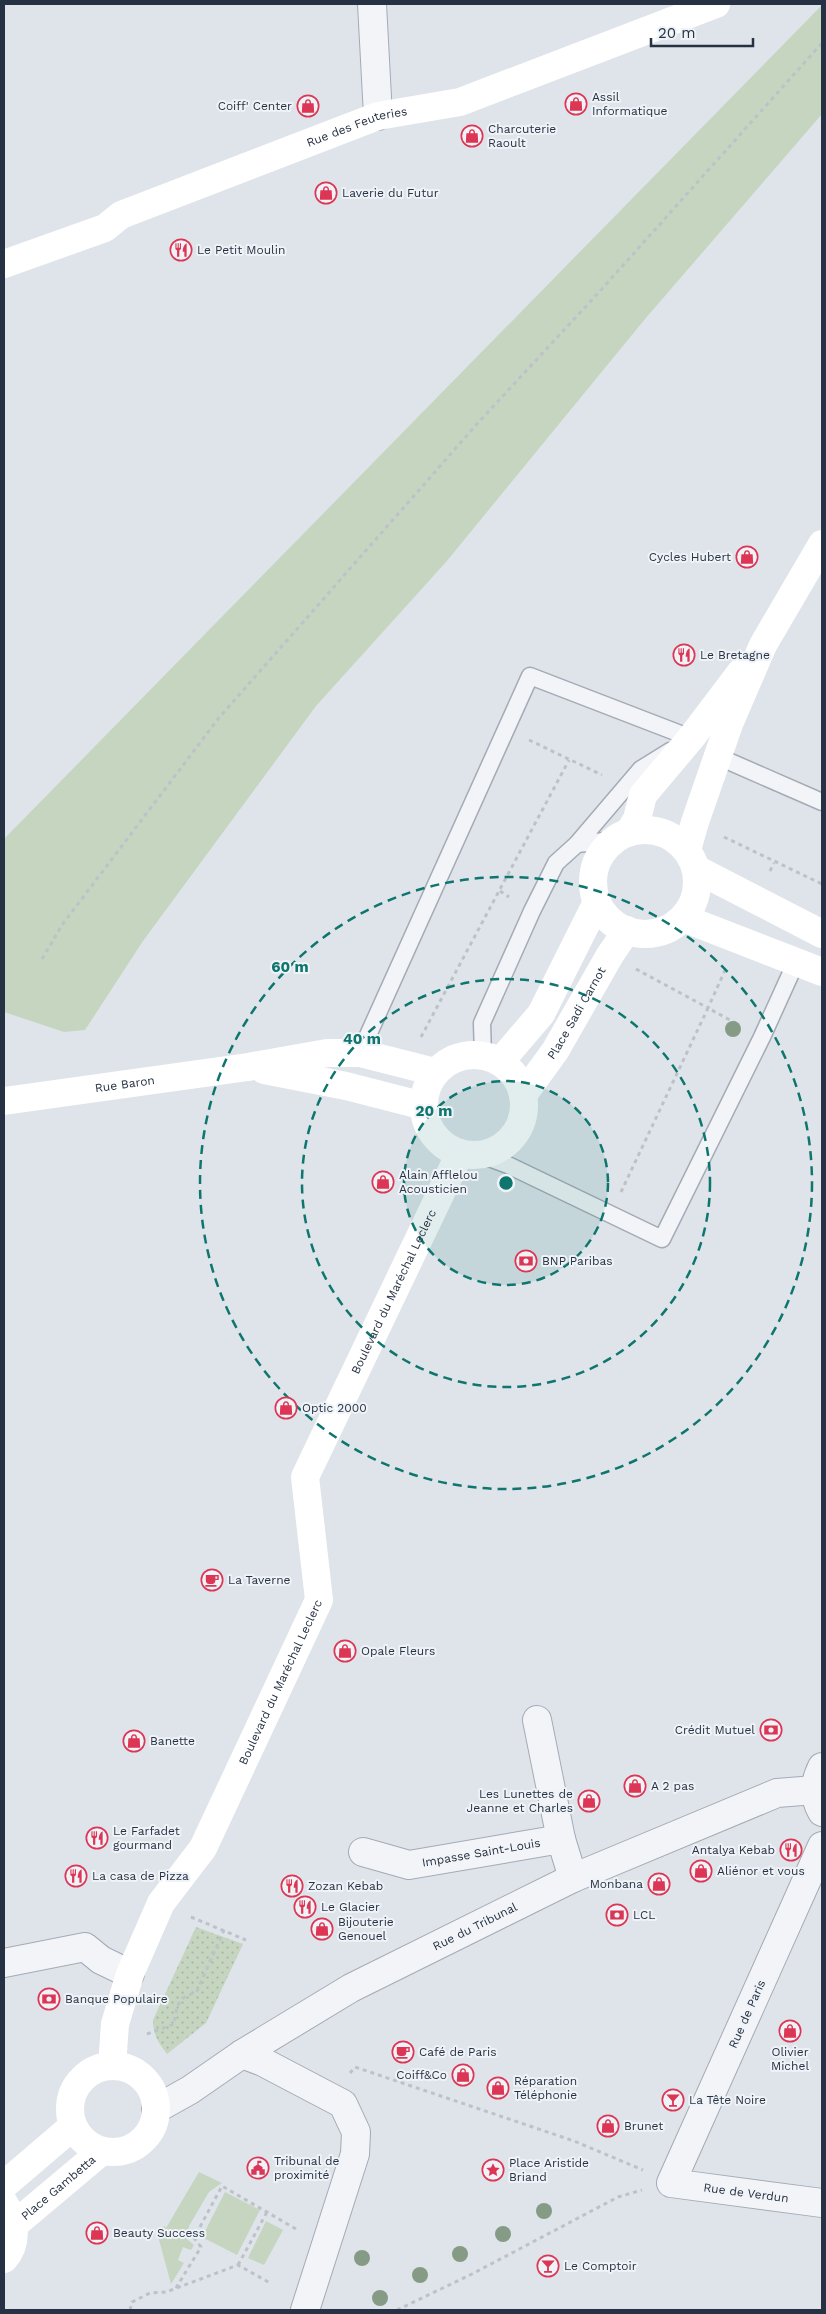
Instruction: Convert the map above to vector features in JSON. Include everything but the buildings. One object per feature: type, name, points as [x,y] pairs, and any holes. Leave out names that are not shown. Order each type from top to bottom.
[{"type":"main road","name":"Rue des Feuteries","points":[[4,264],[105,228],[121,215],[378,116],[460,102],[716,4]]},
{"type":"main road","points":[[723,714],[720,756],[694,822],[692,860],[697,887],[693,904],[683,918],[671,927],[657,933],[642,934],[614,924],[604,914],[597,902],[593,885],[595,868],[602,852],[637,819],[643,796],[691,738],[723,714],[822,544]]},
{"type":"main road","points":[[621,836],[645,829],[661,831],[676,838],[692,860],[756,900],[822,934]]},
{"type":"main road","points":[[491,1059],[541,1014],[597,902]]},
{"type":"main road","points":[[683,918],[822,972]]},
{"type":"main road","name":"Place Sadi Carnot","points":[[523,1095],[555,1050],[610,955],[627,930]]},
{"type":"main road","name":"Rue Baron","points":[[4,1102],[248,1067],[327,1053],[360,1053],[405,1066],[436,1072]]},
{"type":"main road","points":[[470,1055],[491,1059],[518,1082],[523,1095],[524,1111],[520,1127],[510,1140],[497,1150],[471,1154],[446,1146],[434,1136],[426,1122],[424,1106],[427,1088],[436,1072],[445,1064],[457,1058],[470,1055]]},
{"type":"main road","name":"Rue Baron","points":[[248,1067],[346,1086],[424,1106]]},
{"type":"main road","name":"Boulevard du Maréchal Leclerc","points":[[112,2066],[115,2024],[130,1974],[161,1903],[204,1848],[319,1600],[305,1477],[471,1154]]},
{"type":"main road","points":[[112,2066],[125,2068],[142,2078],[153,2095],[156,2109],[154,2122],[148,2133],[139,2143],[128,2149],[115,2152],[102,2151],[80,2137],[73,2126],[70,2112],[71,2098],[77,2086],[86,2075],[98,2068],[112,2066]]},
{"type":"main road","points":[[4,2185],[73,2126]]},
{"type":"main road","name":"Place Gambetta","points":[[9,2214],[102,2151]]},
{"type":"main road","points":[[4,2259],[13,2240],[9,2214]]},
{"type":"street","points":[[372,4],[378,116]]},
{"type":"street","points":[[537,1720],[561,1839],[573,1878]]},
{"type":"street","name":"Rue du Tribunal","points":[[156,2109],[190,2090],[242,2054],[351,1988],[573,1878],[777,1793],[820,1790]]},
{"type":"street","name":"Impasse Saint-Louis","points":[[363,1852],[408,1865],[561,1839]]},
{"type":"street","name":"Rue de Paris","points":[[671,2182],[822,1846]]},
{"type":"street","points":[[4,1963],[85,1947],[101,1960],[130,1974]]},
{"type":"street","points":[[242,2054],[263,2062],[343,2104],[356,2132],[355,2154],[305,2310]]},
{"type":"street","name":"Rue de Verdun","points":[[671,2182],[822,2203]]},
{"type":"lane","points":[[360,1053],[530,676],[691,738]]},
{"type":"lane","points":[[491,1059],[482,1023],[532,911],[556,864],[576,844],[641,769],[691,738]]},
{"type":"lane","points":[[720,756],[822,802]]},
{"type":"lane","points":[[576,844],[621,836]]},
{"type":"lane","points":[[471,1154],[508,1165],[610,1216],[662,1239],[762,1037],[796,962]]},
{"type":"path","points":[[42,959],[62,925],[218,719],[477,424],[601,290],[822,43]]},
{"type":"path","points":[[405,1066],[569,760]]},
{"type":"path","points":[[756,900],[774,862]]},
{"type":"path","points":[[500,891],[532,911]]},
{"type":"path","points":[[610,1216],[739,939]]},
{"type":"path","points":[[610,955],[762,1037]]},
{"type":"path","points":[[161,1903],[246,1940]]},
{"type":"path","points":[[115,2024],[147,2034],[174,2024],[177,2006],[183,1998],[197,1991],[224,1930]]},
{"type":"path","points":[[348,2075],[354,2067],[574,2142],[671,2182]]},
{"type":"path","points":[[398,2310],[472,2274],[618,2197],[671,2182]]},
{"type":"path","points":[[176,2288],[201,2247],[194,2238],[222,2186],[296,2229]]},
{"type":"path","points":[[130,2310],[132,2302],[150,2293],[176,2288],[238,2265],[267,2212]]},
{"type":"path","points":[[238,2265],[270,2283]]},
{"type":"green space","points":[[822,5],[822,114],[645,319],[446,562],[316,706],[143,941],[85,1030],[64,1032],[4,1012],[4,839]]},
{"type":"green space","points":[[196,1927],[243,1944],[206,2023],[167,2054],[157,2038],[153,2020]]},
{"type":"green space","points":[[199,2172],[222,2183],[209,2192],[189,2226],[187,2239],[194,2245],[191,2250],[183,2247],[178,2260],[184,2263],[171,2284],[158,2236],[164,2226],[166,2228]]},
{"type":"green space","points":[[225,2192],[260,2210],[237,2255],[202,2237]]},
{"type":"green space","points":[[266,2221],[283,2230],[264,2265],[248,2258]]},
{"type":"place","name":"Assil Informatique","points":[[576,104]]},
{"type":"place","name":"Coiff' Center","points":[[308,106]]},
{"type":"place","name":"Charcuterie Raoult","points":[[472,136]]},
{"type":"place","name":"Laverie du Futur","points":[[326,193]]},
{"type":"place","name":"Le Petit Moulin","points":[[181,250]]},
{"type":"place","name":"Cycles Hubert","points":[[747,557]]},
{"type":"place","name":"Le Bretagne","points":[[684,655]]},
{"type":"place","name":"Alain Afflelou Acousticien","points":[[383,1182]]},
{"type":"place","name":"BNP Paribas","points":[[526,1261]]},
{"type":"place","name":"Optic 2000","points":[[286,1408]]},
{"type":"place","name":"La Taverne","points":[[212,1580]]},
{"type":"place","name":"Opale Fleurs","points":[[345,1651]]},
{"type":"place","name":"Crédit Mutuel","points":[[771,1730]]},
{"type":"place","name":"Banette","points":[[134,1741]]},
{"type":"place","name":"A 2 pas","points":[[635,1786]]},
{"type":"place","name":"Les Lunettes de Jeanne et Charles","points":[[589,1801]]},
{"type":"place","name":"Le Farfadet gourmand","points":[[97,1838]]},
{"type":"place","name":"Antalya Kebab","points":[[791,1850]]},
{"type":"place","name":"Aliénor et vous","points":[[701,1871]]},
{"type":"place","name":"La casa de Pizza","points":[[76,1876]]},
{"type":"place","name":"Monbana","points":[[659,1884]]},
{"type":"place","name":"Zozan Kebab","points":[[292,1886]]},
{"type":"place","name":"Le Glacier","points":[[305,1907]]},
{"type":"place","name":"LCL","points":[[617,1915]]},
{"type":"place","name":"Bijouterie Genouel","points":[[322,1929]]},
{"type":"place","name":"Banque Populaire","points":[[49,1999]]},
{"type":"place","name":"Olivier Michel","points":[[790,2031]]},
{"type":"place","name":"Café de Paris","points":[[403,2052]]},
{"type":"place","name":"Coiff&Co","points":[[463,2075]]},
{"type":"place","name":"Réparation Téléphonie","points":[[498,2088]]},
{"type":"place","name":"La Tête Noire","points":[[673,2100]]},
{"type":"place","name":"Brunet","points":[[608,2126]]},
{"type":"place","name":"Tribunal de proximité","points":[[258,2168]]},
{"type":"place","name":"Place Aristide Briand","points":[[493,2170]]},
{"type":"place","name":"Beauty Success","points":[[97,2233]]},
{"type":"place","name":"Le Comptoir","points":[[548,2266]]}]
